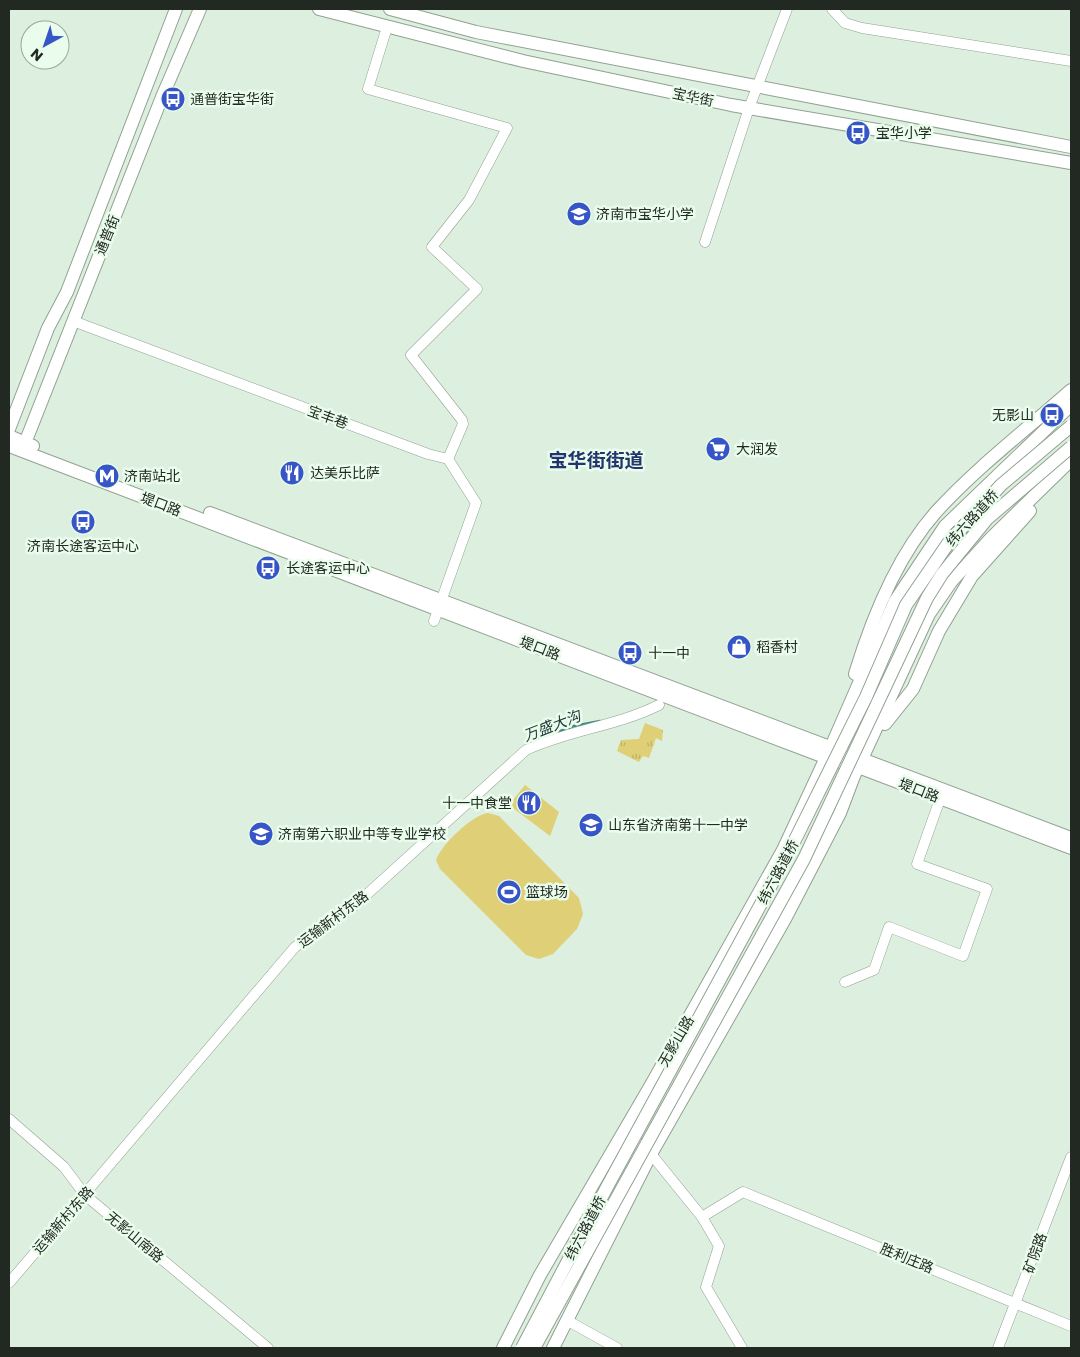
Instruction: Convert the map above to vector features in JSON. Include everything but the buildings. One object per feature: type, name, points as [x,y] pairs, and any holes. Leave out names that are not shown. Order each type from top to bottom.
[{"type":"main road","name":"通普街","points":[[9,429],[48,328],[67,292],[176,9]]},
{"type":"main road","name":"通普街","points":[[12,444],[73,321],[158,106],[200,9]]},
{"type":"main road","name":"宝华街","points":[[319,9],[548,67],[749,108],[1071,163]]},
{"type":"main road","name":"宝华街","points":[[390,9],[476,32],[1071,148]]},
{"type":"main road","points":[[839,728],[860,660],[873,626],[909,548],[935,513],[972,475],[1071,390]]},
{"type":"main road","points":[[839,728],[895,601],[946,526],[1071,405]]},
{"type":"main road","name":"纬六路道桥","points":[[522,1348],[606,1187],[787,856],[866,697],[906,605],[949,542],[1001,485],[1071,426]]},
{"type":"main road","name":"堤口路","points":[[12,444],[829,752],[1071,838]]},
{"type":"main road","name":"纬六路道桥","points":[[534,1348],[804,859],[927,598],[942,574],[986,519],[1071,446]]},
{"type":"main road","points":[[553,1348],[652,1154],[785,919],[840,813],[928,614],[951,582],[991,538],[1071,460]]},
{"type":"main road","points":[[873,737],[913,689],[939,631],[972,576],[1023,518],[1071,471]]},
{"type":"main road","name":"无影山路","points":[[503,1348],[540,1274],[624,1131],[783,850],[839,728]]},
{"type":"main road","name":"堤口路","points":[[861,763],[940,799],[1071,848]]},
{"type":"street","points":[[705,242],[749,108],[788,9]]},
{"type":"street","points":[[832,9],[846,24],[862,28],[1071,61]]},
{"type":"street","points":[[387,27],[368,89],[507,128],[469,200],[432,247],[477,289],[411,355],[462,420],[463,424],[448,458],[476,504],[439,606]]},
{"type":"street","name":"宝丰巷","points":[[73,321],[428,454],[448,458]]},
{"type":"street","name":"运输新村东路","points":[[9,1283],[295,947],[354,906],[526,750],[590,727],[635,717],[659,705]]},
{"type":"street","points":[[845,982],[874,970],[889,927],[963,956],[987,889],[917,864],[940,799]]},
{"type":"street","name":"无影山南路","points":[[9,1119],[64,1167],[85,1195],[268,1348]]},
{"type":"street","points":[[624,1131],[652,1154],[702,1217],[719,1246],[706,1287],[742,1348]]},
{"type":"street","name":"矿院路","points":[[998,1348],[1069,1170],[1071,1157]]},
{"type":"street","name":"胜利庄路","points":[[702,1217],[742,1192],[1017,1302],[1071,1326]]},
{"type":"street","points":[[568,1321],[617,1348]]},
{"type":"green space","points":[[645,723],[663,730],[662,741],[656,738],[649,758],[643,756],[639,762],[617,751],[621,740],[639,739]]},
{"type":"green space","points":[[525,785],[559,812],[550,836],[509,805]]},
{"type":"green space","points":[[488,813],[499,816],[579,898],[583,914],[577,929],[553,954],[539,959],[526,955],[440,869],[436,860],[450,839],[474,819]]},
{"type":"waterway","name":"万盛大沟","points":[[550,735],[574,726],[600,721]]},
{"type":"place","name":"通普街宝华街","points":[[173,99]]},
{"type":"place","name":"宝华小学","points":[[858,133]]},
{"type":"place","name":"济南市宝华小学","points":[[579,214]]},
{"type":"place","name":"无影山","points":[[1052,415]]},
{"type":"place","name":"大润发","points":[[718,449]]},
{"type":"place","name":"达美乐比萨","points":[[292,473]]},
{"type":"place","name":"济南站北","points":[[107,476]]},
{"type":"place","name":"济南长途客运中心","points":[[83,522]]},
{"type":"place","name":"长途客运中心","points":[[268,568]]},
{"type":"place","name":"稻香村","points":[[739,647]]},
{"type":"place","name":"十一中","points":[[630,653]]},
{"type":"place","name":"十一中食堂","points":[[529,803]]},
{"type":"place","name":"山东省济南第十一中学","points":[[591,825]]},
{"type":"place","name":"济南第六职业中等专业学校","points":[[261,834]]},
{"type":"place","name":"篮球场","points":[[509,892]]},
{"type":"district","name":"宝华街街道","points":[[596,460]]}]
